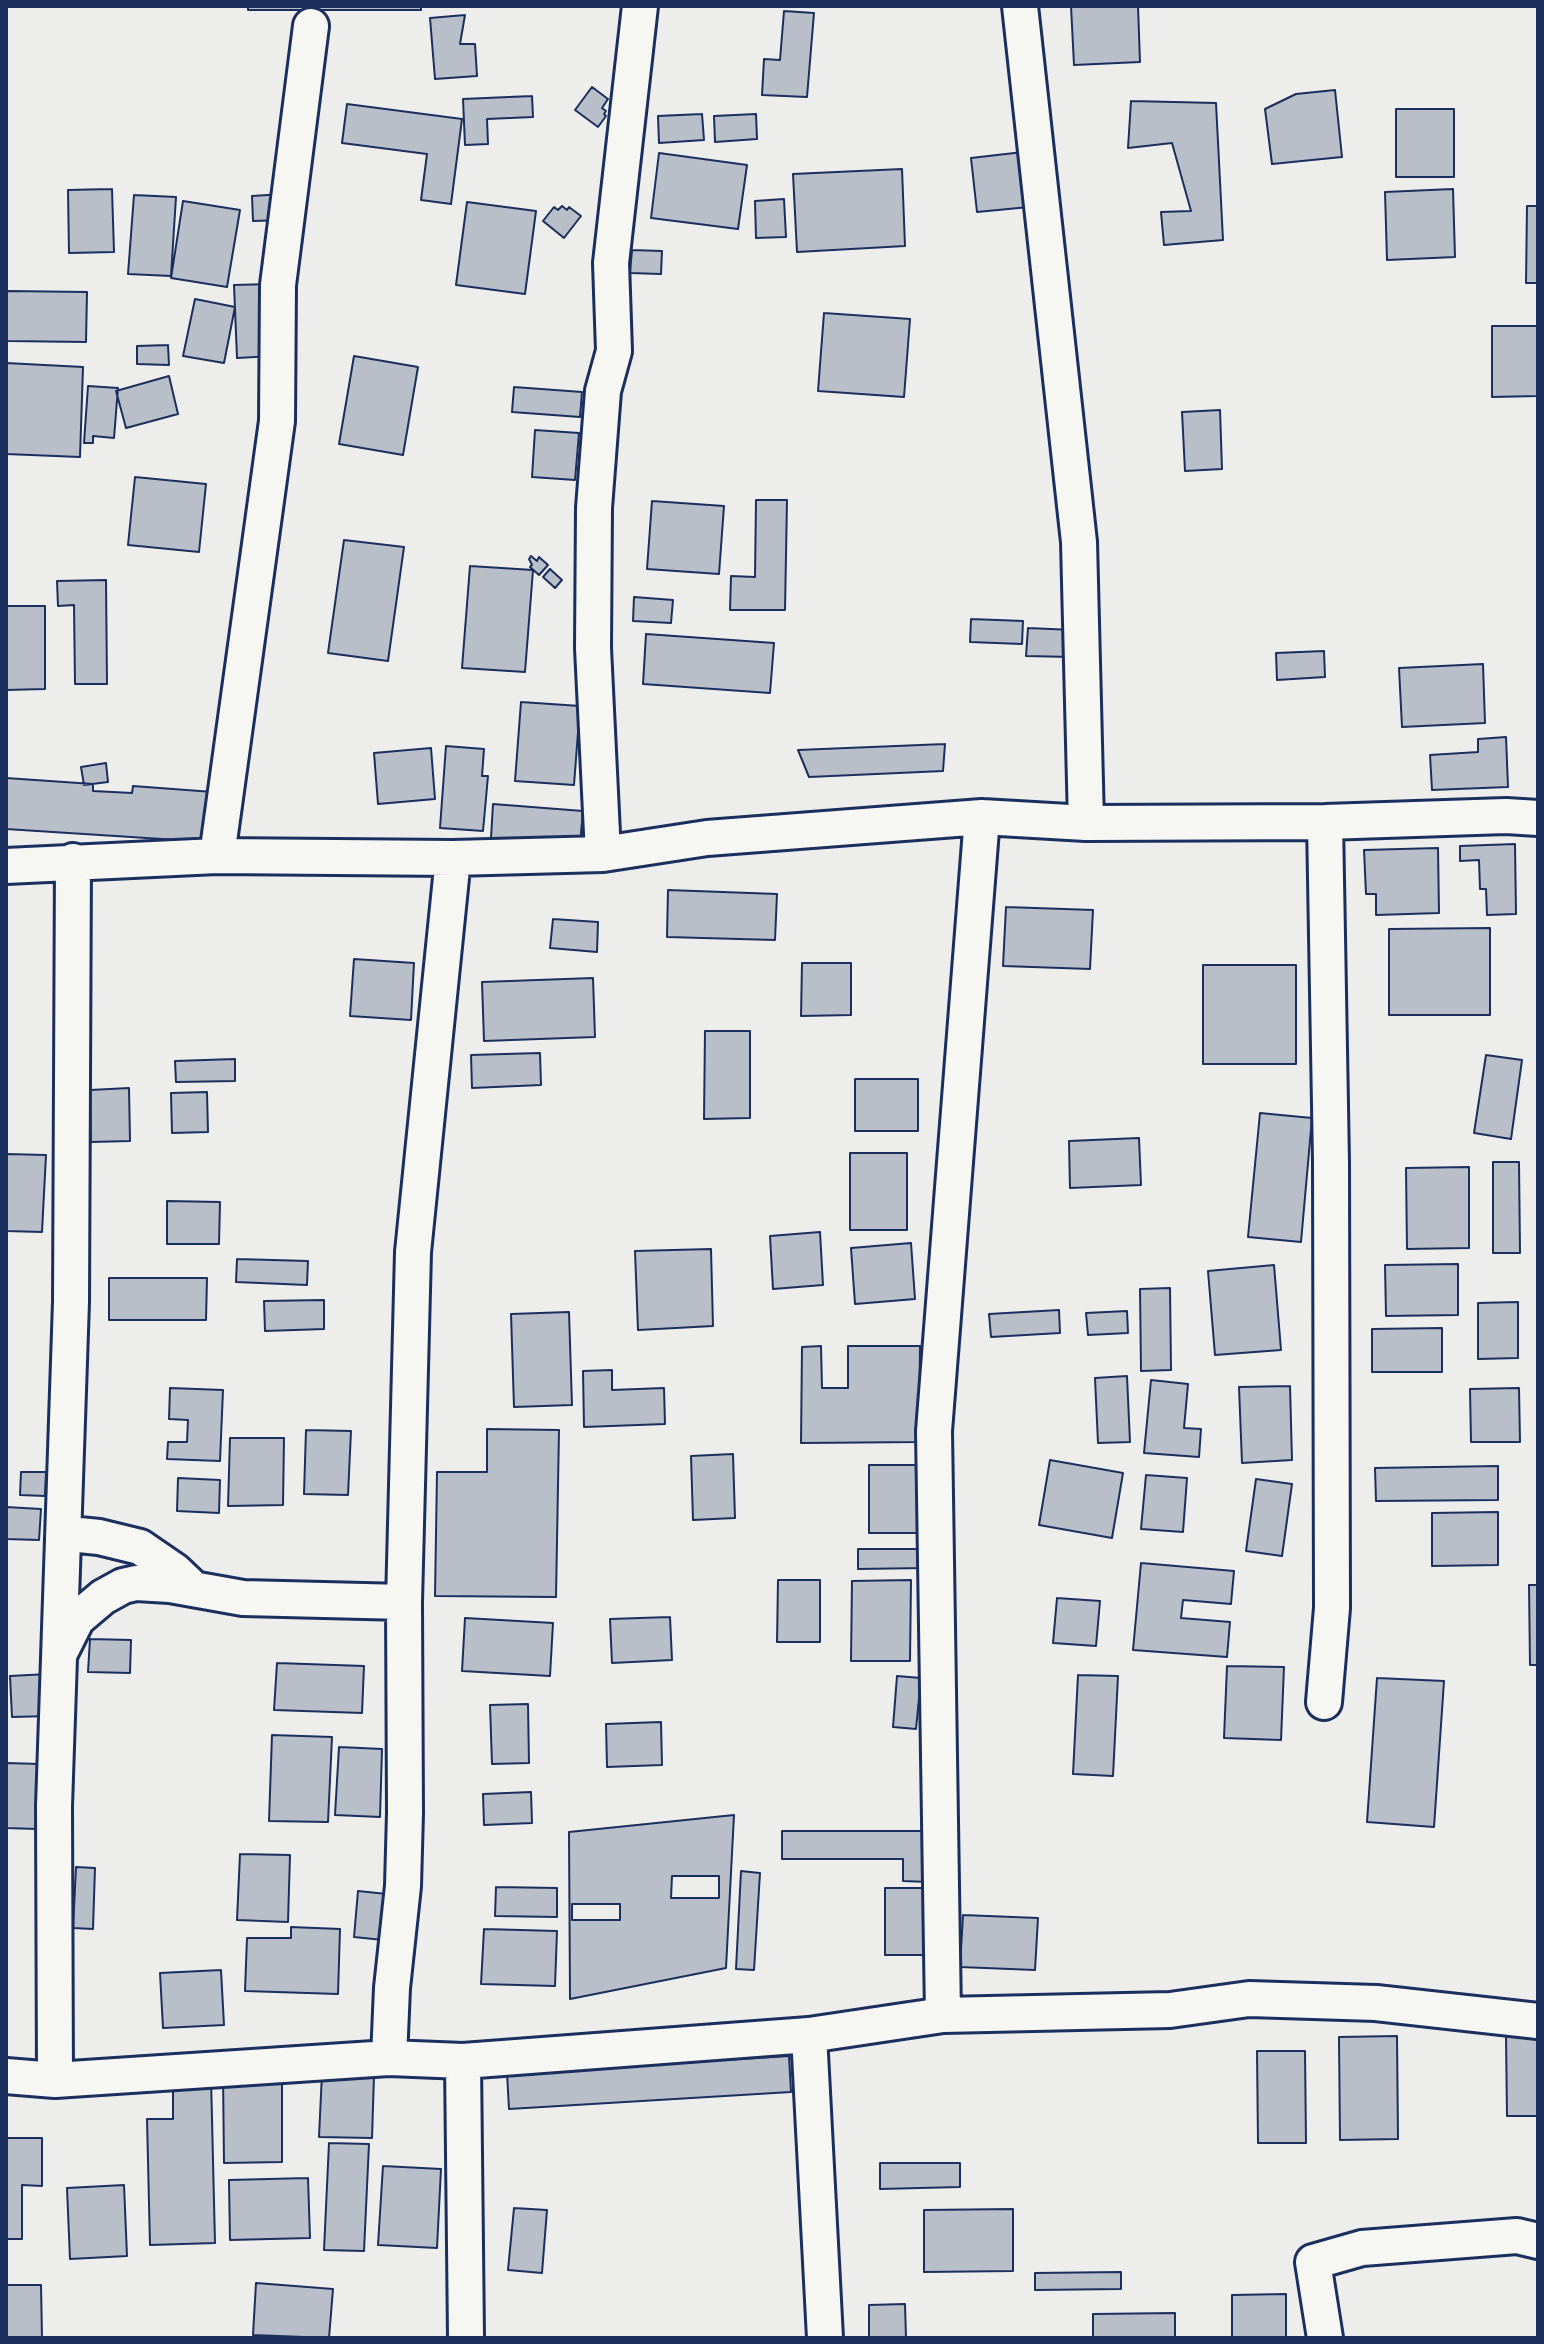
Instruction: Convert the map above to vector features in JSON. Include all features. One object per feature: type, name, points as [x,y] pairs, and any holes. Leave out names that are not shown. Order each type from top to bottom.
[{"type":"street","points":[[603,854],[593,648],[594,508],[603,391],[614,351],[611,263],[640,6]]},
{"type":"street","points":[[1020,6],[1079,542],[1086,823]]},
{"type":"street","points":[[217,856],[277,421],[278,285],[311,26]]},
{"type":"street","points":[[943,2015],[934,1431],[982,817]]},
{"type":"street","points":[[6,866],[217,856],[453,858],[603,854],[707,838],[982,817],[1086,823],[1538,818]]},
{"type":"street","points":[[1324,1702],[1332,1608],[1331,1162],[1325,822]]},
{"type":"street","points":[[389,2058],[392,1988],[403,1886],[404,1602],[413,1252],[453,858]]},
{"type":"street","points":[[55,2080],[54,1806],[71,1302],[73,861]]},
{"type":"street","points":[[64,1540],[69,1534],[99,1537],[140,1547],[164,1562],[194,1589]]},
{"type":"street","points":[[60,1653],[77,1619],[103,1597],[123,1586],[152,1583],[243,1598],[404,1602]]},
{"type":"street","points":[[6,2076],[55,2080],[389,2058],[463,2061],[809,2035],[943,2015],[1170,2010],[1249,1999],[1376,2003],[1538,2021]]},
{"type":"street","points":[[809,2035],[825,2338]]},
{"type":"street","points":[[463,2061],[466,2338]]},
{"type":"street","points":[[1325,2338],[1313,2262],[1376,2246],[1517,2236],[1538,2241]]},
{"type":"building","points":[[248,6],[421,6],[421,10],[248,10]]},
{"type":"building","points":[[1071,6],[1138,6],[1140,62],[1074,65]]},
{"type":"building","points":[[784,11],[814,13],[807,97],[762,95],[764,59],[780,60]]},
{"type":"building","points":[[465,15],[460,44],[475,44],[477,76],[435,79],[430,18]]},
{"type":"building","points":[[592,87],[608,99],[602,108],[606,116],[598,127],[575,110]]},
{"type":"building","points":[[1335,90],[1342,157],[1272,164],[1265,109],[1296,94]]},
{"type":"building","points":[[532,96],[533,117],[487,119],[488,144],[465,145],[463,99]]},
{"type":"building","points":[[1131,101],[1216,103],[1223,240],[1164,245],[1161,212],[1191,211],[1172,143],[1128,148]]},
{"type":"building","points":[[347,104],[462,119],[451,204],[421,200],[427,154],[342,143]]},
{"type":"building","points":[[1396,109],[1454,109],[1454,177],[1396,177]]},
{"type":"building","points":[[702,114],[704,140],[659,143],[658,116]]},
{"type":"building","points":[[756,114],[757,139],[715,142],[714,116]]},
{"type":"building","points":[[1023,152],[1029,207],[977,212],[971,158]]},
{"type":"building","points":[[659,153],[747,165],[738,229],[651,218]]},
{"type":"building","points":[[902,169],[905,246],[797,252],[793,174]]},
{"type":"building","points":[[112,189],[114,252],[69,253],[68,190]]},
{"type":"building","points":[[1453,189],[1455,257],[1387,260],[1385,192]]},
{"type":"building","points":[[284,194],[284,220],[253,221],[252,196]]},
{"type":"building","points":[[134,195],[176,197],[171,276],[128,274]]},
{"type":"building","points":[[784,199],[786,237],[756,238],[755,201]]},
{"type":"building","points":[[183,201],[240,210],[227,287],[171,278]]},
{"type":"building","points":[[467,202],[536,211],[525,294],[456,285]]},
{"type":"building","points":[[562,206],[581,216],[564,238],[543,221],[554,207],[558,210]]},
{"type":"building","points":[[1527,206],[1538,206],[1538,283],[1526,283]]},
{"type":"building","points":[[632,250],[662,251],[661,274],[630,273]]},
{"type":"building","points":[[271,284],[274,356],[237,358],[234,285]]},
{"type":"building","points":[[7,291],[87,292],[86,342],[7,341]]},
{"type":"building","points":[[195,299],[235,307],[224,363],[183,356]]},
{"type":"building","points":[[824,313],[910,319],[904,397],[818,391]]},
{"type":"building","points":[[1492,326],[1538,326],[1538,396],[1492,397]]},
{"type":"building","points":[[168,345],[169,365],[137,364],[137,346]]},
{"type":"building","points":[[354,356],[418,367],[403,455],[339,444]]},
{"type":"building","points":[[6,363],[83,367],[80,457],[6,454]]},
{"type":"building","points":[[169,376],[178,414],[126,428],[116,391]]},
{"type":"building","points":[[88,386],[118,388],[114,438],[93,436],[93,443],[84,443]]},
{"type":"building","points":[[514,387],[582,392],[580,417],[512,412]]},
{"type":"building","points":[[1220,410],[1222,469],[1185,471],[1182,412]]},
{"type":"building","points":[[535,430],[579,433],[575,480],[532,477]]},
{"type":"building","points":[[135,477],[206,484],[199,552],[128,545]]},
{"type":"building","points":[[756,500],[787,500],[785,610],[730,610],[731,576],[755,577]]},
{"type":"building","points":[[652,501],[724,506],[719,574],[647,569]]},
{"type":"building","points":[[344,540],[404,547],[388,661],[328,653]]},
{"type":"building","points":[[531,556],[537,561],[539,557],[548,565],[539,575],[530,567]]},
{"type":"building","points":[[470,566],[533,570],[525,672],[462,668]]},
{"type":"building","points":[[550,569],[562,580],[555,588],[543,577]]},
{"type":"building","points":[[106,580],[107,684],[75,684],[74,605],[58,606],[57,581]]},
{"type":"building","points":[[634,597],[673,600],[671,623],[633,621]]},
{"type":"building","points":[[6,606],[45,606],[45,689],[6,690]]},
{"type":"building","points":[[971,619],[1023,621],[1022,644],[970,642]]},
{"type":"building","points":[[1028,628],[1073,630],[1072,657],[1026,656]]},
{"type":"building","points":[[646,634],[774,643],[770,693],[643,684]]},
{"type":"building","points":[[1324,651],[1325,677],[1277,680],[1276,653]]},
{"type":"building","points":[[1483,664],[1485,723],[1402,727],[1399,668]]},
{"type":"building","points":[[521,702],[580,706],[574,785],[515,781]]},
{"type":"building","points":[[1506,737],[1508,787],[1432,790],[1430,755],[1478,752],[1478,739]]},
{"type":"building","points":[[945,744],[943,771],[809,777],[798,750]]},
{"type":"building","points":[[446,746],[484,749],[482,776],[488,776],[483,831],[440,828]]},
{"type":"building","points":[[431,748],[435,799],[378,804],[374,753]]},
{"type":"building","points":[[106,763],[108,782],[84,785],[81,767]]},
{"type":"building","points":[[6,778],[93,784],[93,791],[132,793],[133,786],[213,792],[209,842],[6,829]]},
{"type":"building","points":[[493,804],[583,811],[580,844],[491,838]]},
{"type":"building","points":[[1515,844],[1516,914],[1487,915],[1486,889],[1480,889],[1479,860],[1460,861],[1460,846]]},
{"type":"building","points":[[1438,848],[1439,913],[1376,915],[1376,894],[1366,894],[1364,850]]},
{"type":"building","points":[[668,890],[777,894],[775,940],[667,937]]},
{"type":"building","points":[[1006,907],[1093,910],[1090,969],[1003,966]]},
{"type":"building","points":[[553,919],[598,922],[597,952],[550,948]]},
{"type":"building","points":[[1490,928],[1490,1015],[1389,1015],[1389,929]]},
{"type":"building","points":[[354,959],[414,963],[411,1020],[350,1016]]},
{"type":"building","points":[[802,963],[851,963],[851,1015],[801,1016]]},
{"type":"building","points":[[1203,965],[1296,965],[1296,1064],[1203,1064]]},
{"type":"building","points":[[593,978],[595,1037],[484,1041],[482,982]]},
{"type":"building","points":[[705,1031],[750,1031],[750,1118],[704,1119]]},
{"type":"building","points":[[540,1053],[541,1085],[472,1088],[471,1055]]},
{"type":"building","points":[[1486,1055],[1522,1060],[1511,1139],[1474,1133]]},
{"type":"building","points":[[235,1059],[235,1081],[176,1082],[175,1061]]},
{"type":"building","points":[[855,1079],[918,1079],[918,1131],[855,1131]]},
{"type":"building","points":[[129,1088],[130,1141],[91,1142],[90,1090]]},
{"type":"building","points":[[207,1092],[208,1132],[172,1133],[171,1093]]},
{"type":"building","points":[[1260,1113],[1312,1118],[1301,1242],[1248,1237]]},
{"type":"building","points":[[1139,1138],[1141,1185],[1070,1188],[1069,1141]]},
{"type":"building","points":[[850,1153],[907,1153],[907,1230],[850,1230]]},
{"type":"building","points":[[6,1154],[46,1155],[42,1232],[6,1231]]},
{"type":"building","points":[[1493,1162],[1519,1162],[1520,1253],[1493,1253]]},
{"type":"building","points":[[1469,1167],[1469,1248],[1407,1249],[1406,1168]]},
{"type":"building","points":[[167,1201],[220,1202],[219,1244],[167,1244]]},
{"type":"building","points":[[820,1232],[823,1285],[773,1289],[770,1236]]},
{"type":"building","points":[[911,1243],[915,1299],[855,1304],[851,1248]]},
{"type":"building","points":[[711,1249],[713,1326],[638,1330],[635,1251]]},
{"type":"building","points":[[237,1259],[308,1261],[307,1285],[236,1282]]},
{"type":"building","points":[[1458,1264],[1458,1315],[1386,1316],[1385,1265]]},
{"type":"building","points":[[1274,1265],[1281,1350],[1215,1355],[1208,1271]]},
{"type":"building","points":[[109,1278],[207,1278],[206,1320],[109,1320]]},
{"type":"building","points":[[1170,1288],[1171,1370],[1141,1371],[1140,1289]]},
{"type":"building","points":[[324,1300],[324,1329],[265,1331],[264,1301]]},
{"type":"building","points":[[1518,1302],[1518,1358],[1478,1359],[1478,1303]]},
{"type":"building","points":[[1059,1310],[1060,1333],[991,1337],[989,1314]]},
{"type":"building","points":[[1127,1311],[1128,1333],[1088,1335],[1086,1313]]},
{"type":"building","points":[[569,1312],[572,1405],[514,1407],[511,1314]]},
{"type":"building","points":[[1442,1328],[1442,1372],[1372,1372],[1372,1329]]},
{"type":"building","points":[[821,1346],[822,1388],[848,1388],[848,1346],[920,1346],[919,1442],[801,1443],[802,1347]]},
{"type":"building","points":[[612,1370],[612,1390],[664,1388],[665,1424],[584,1427],[583,1371]]},
{"type":"building","points":[[1127,1376],[1130,1442],[1098,1443],[1095,1378]]},
{"type":"building","points":[[1151,1380],[1188,1384],[1184,1428],[1201,1429],[1199,1457],[1144,1453]]},
{"type":"building","points":[[1290,1386],[1292,1460],[1242,1463],[1239,1387]]},
{"type":"building","points":[[170,1388],[223,1390],[220,1461],[167,1459],[168,1442],[187,1442],[188,1420],[169,1419]]},
{"type":"building","points":[[1519,1388],[1520,1442],[1471,1442],[1470,1389]]},
{"type":"building","points":[[487,1429],[559,1430],[556,1597],[435,1596],[437,1472],[487,1472]]},
{"type":"building","points":[[306,1430],[351,1431],[348,1495],[304,1494]]},
{"type":"building","points":[[230,1438],[284,1438],[283,1505],[228,1506]]},
{"type":"building","points":[[733,1454],[735,1518],[693,1520],[691,1456]]},
{"type":"building","points":[[1050,1460],[1123,1473],[1112,1538],[1039,1525]]},
{"type":"building","points":[[869,1465],[919,1465],[918,1533],[869,1533]]},
{"type":"building","points":[[1498,1466],[1498,1500],[1376,1501],[1375,1468]]},
{"type":"building","points":[[21,1472],[46,1472],[45,1496],[20,1495]]},
{"type":"building","points":[[1146,1475],[1187,1478],[1183,1532],[1141,1529]]},
{"type":"building","points":[[178,1478],[220,1480],[219,1513],[177,1511]]},
{"type":"building","points":[[1256,1479],[1292,1484],[1282,1556],[1246,1551]]},
{"type":"building","points":[[6,1507],[41,1509],[39,1540],[6,1539]]},
{"type":"building","points":[[1498,1512],[1498,1565],[1432,1566],[1432,1513]]},
{"type":"building","points":[[858,1549],[925,1549],[925,1568],[858,1569]]},
{"type":"building","points":[[1141,1563],[1234,1571],[1231,1604],[1183,1600],[1181,1618],[1230,1622],[1227,1657],[1133,1650]]},
{"type":"building","points":[[778,1580],[820,1580],[820,1642],[777,1642]]},
{"type":"building","points":[[911,1580],[910,1661],[851,1661],[852,1581]]},
{"type":"building","points":[[1529,1585],[1538,1585],[1538,1665],[1530,1665]]},
{"type":"building","points":[[1057,1598],[1100,1601],[1096,1646],[1053,1643]]},
{"type":"building","points":[[670,1617],[672,1660],[612,1663],[610,1619]]},
{"type":"building","points":[[465,1618],[553,1623],[550,1676],[462,1671]]},
{"type":"building","points":[[90,1639],[131,1640],[130,1673],[88,1672]]},
{"type":"building","points":[[277,1663],[364,1666],[362,1713],[274,1710]]},
{"type":"building","points":[[1227,1666],[1284,1667],[1281,1740],[1224,1738]]},
{"type":"building","points":[[48,1674],[49,1716],[12,1717],[10,1676]]},
{"type":"building","points":[[1078,1675],[1118,1676],[1113,1776],[1073,1774]]},
{"type":"building","points":[[897,1676],[921,1678],[916,1729],[893,1727]]},
{"type":"building","points":[[1377,1678],[1444,1681],[1434,1827],[1367,1822]]},
{"type":"building","points":[[528,1704],[529,1763],[492,1764],[490,1705]]},
{"type":"building","points":[[661,1722],[662,1765],[607,1767],[606,1724]]},
{"type":"building","points":[[272,1735],[332,1737],[328,1822],[269,1821]]},
{"type":"building","points":[[339,1747],[382,1749],[380,1817],[335,1815]]},
{"type":"building","points":[[6,1763],[40,1764],[37,1829],[6,1828]]},
{"type":"building","points":[[531,1792],[532,1823],[484,1825],[483,1794]]},
{"type":"building","points":[[734,1815],[726,1968],[570,1999],[569,1832]],"holes":[[[672,1876],[719,1876],[719,1898],[671,1898]],[[572,1904],[620,1904],[620,1920],[572,1920]]]},
{"type":"building","points":[[782,1831],[928,1831],[928,1882],[903,1881],[903,1859],[782,1859]]},
{"type":"building","points":[[240,1854],[290,1855],[288,1922],[237,1920]]},
{"type":"building","points":[[76,1867],[95,1868],[93,1929],[73,1928]]},
{"type":"building","points":[[741,1871],[760,1873],[754,1970],[736,1969]]},
{"type":"building","points":[[496,1887],[557,1888],[557,1917],[495,1916]]},
{"type":"building","points":[[885,1888],[932,1888],[932,1955],[885,1955]]},
{"type":"building","points":[[358,1891],[387,1894],[383,1940],[354,1937]]},
{"type":"building","points":[[963,1915],[1038,1918],[1035,1970],[960,1967]]},
{"type":"building","points":[[291,1927],[340,1929],[338,1994],[245,1991],[247,1938],[291,1938]]},
{"type":"building","points":[[484,1929],[557,1931],[555,1986],[481,1984]]},
{"type":"building","points":[[221,1970],[224,2025],[163,2028],[160,1973]]},
{"type":"building","points":[[1538,2035],[1538,2116],[1507,2116],[1506,2036]]},
{"type":"building","points":[[1397,2036],[1398,2139],[1340,2140],[1339,2037]]},
{"type":"building","points":[[1257,2051],[1305,2051],[1306,2143],[1258,2143]]},
{"type":"building","points":[[789,2056],[791,2092],[509,2109],[507,2073]]},
{"type":"building","points":[[322,2073],[374,2076],[372,2138],[319,2137]]},
{"type":"building","points":[[282,2075],[282,2162],[224,2163],[223,2076]]},
{"type":"building","points":[[211,2078],[215,2243],[150,2245],[147,2119],[173,2119],[173,2079]]},
{"type":"building","points":[[6,2138],[42,2138],[42,2186],[22,2185],[22,2239],[6,2239]]},
{"type":"building","points":[[329,2143],[369,2144],[364,2251],[324,2250]]},
{"type":"building","points":[[880,2163],[960,2163],[960,2187],[880,2189]]},
{"type":"building","points":[[383,2166],[441,2169],[437,2248],[378,2245]]},
{"type":"building","points":[[308,2178],[310,2238],[230,2240],[229,2180]]},
{"type":"building","points":[[124,2185],[127,2256],[70,2259],[67,2188]]},
{"type":"building","points":[[514,2208],[547,2210],[542,2273],[508,2270]]},
{"type":"building","points":[[1013,2209],[1013,2271],[924,2272],[924,2210]]},
{"type":"building","points":[[1121,2272],[1121,2289],[1035,2290],[1035,2273]]},
{"type":"building","points":[[256,2283],[333,2289],[329,2338],[253,2335]]},
{"type":"building","points":[[6,2285],[41,2285],[42,2338],[6,2338]]},
{"type":"building","points":[[1286,2294],[1286,2338],[1232,2338],[1232,2295]]},
{"type":"building","points":[[905,2304],[906,2338],[869,2338],[869,2305]]},
{"type":"building","points":[[1175,2313],[1175,2338],[1093,2338],[1093,2314]]}]
